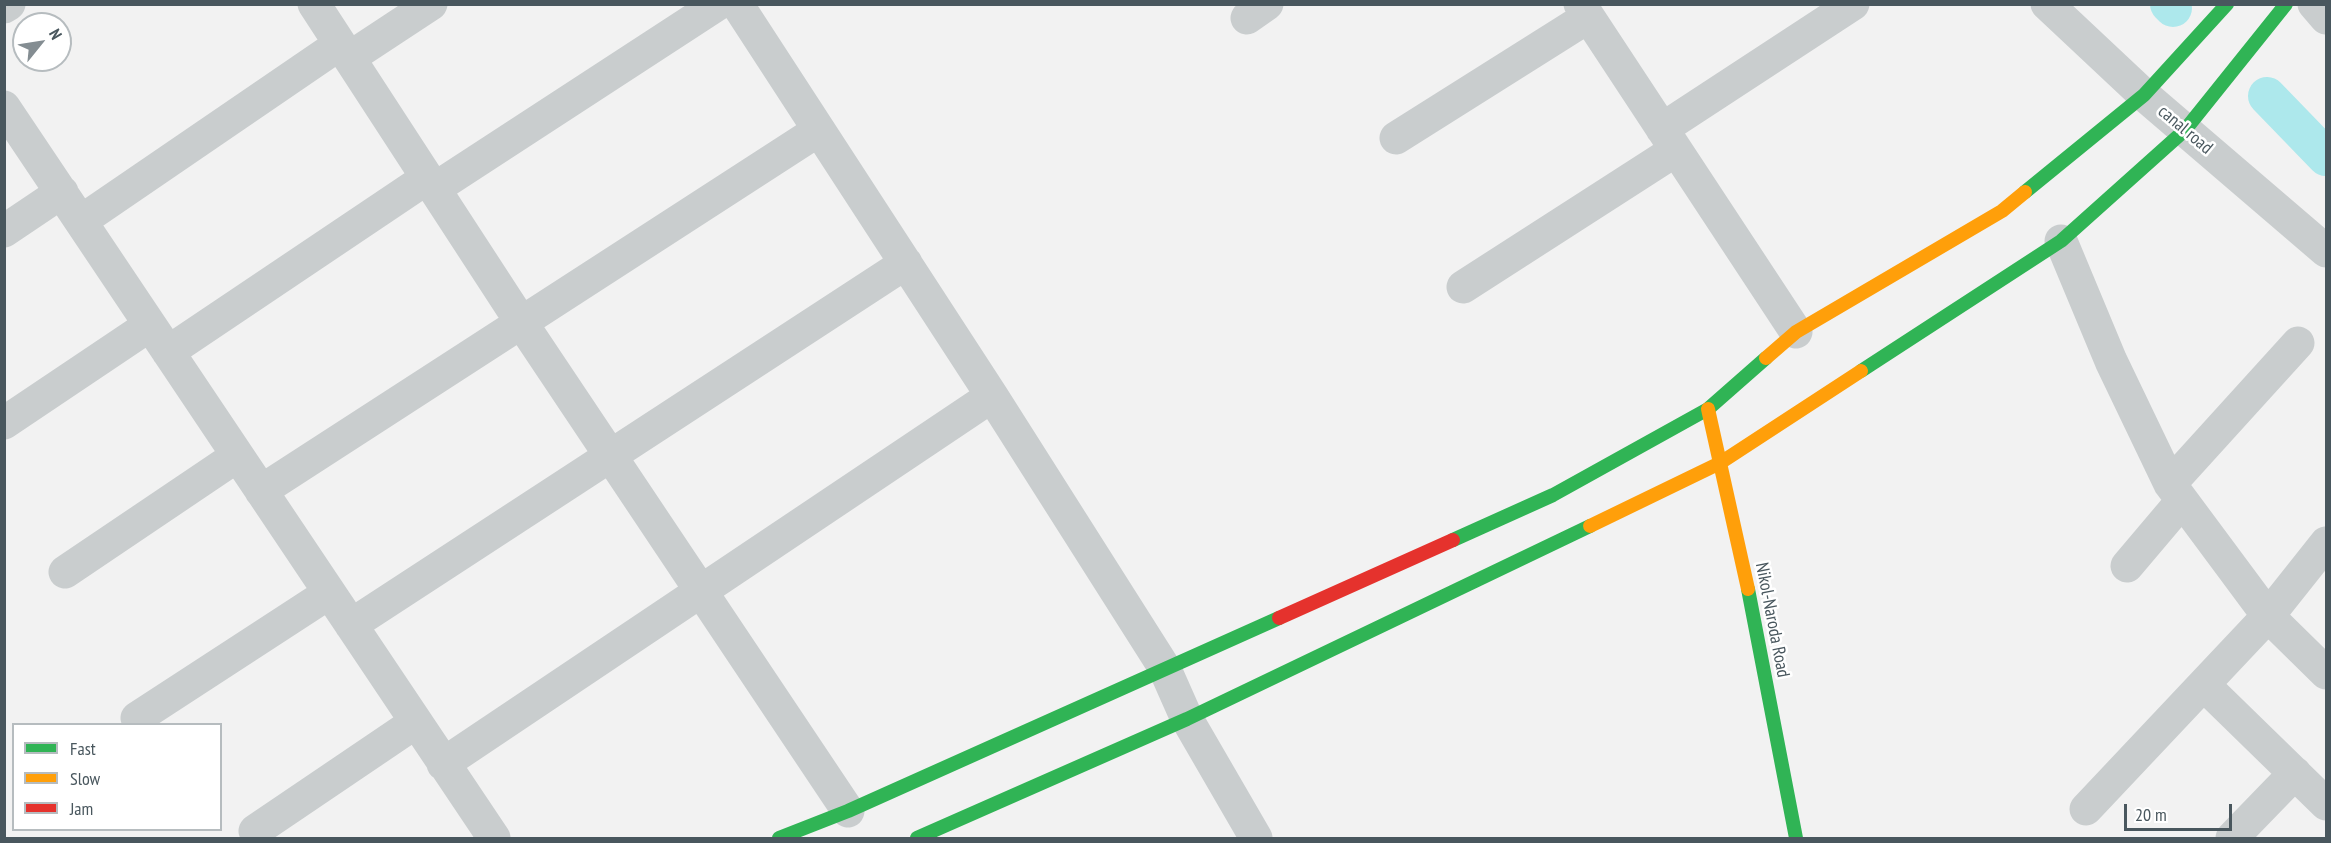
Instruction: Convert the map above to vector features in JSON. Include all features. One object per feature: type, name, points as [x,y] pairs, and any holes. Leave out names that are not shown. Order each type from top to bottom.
[{"type":"street","points":[[4,7],[9,4]]},
{"type":"street","points":[[314,4],[610,457],[848,811]]},
{"type":"street","points":[[81,220],[345,51],[431,4]]},
{"type":"street","points":[[168,352],[430,184],[718,4]]},
{"type":"street","points":[[737,4],[992,396],[1164,667],[1186,718],[1256,838]]},
{"type":"street","points":[[1463,287],[1669,140],[1853,4]]},
{"type":"street","name":"canal road","points":[[2048,4],[2144,95],[2326,251]]},
{"type":"street","points":[[779,838],[848,811],[1164,667],[1553,495],[1708,409],[1797,332],[2002,211],[2144,95],[2227,4]]},
{"type":"street","points":[[917,838],[1186,718],[1720,463],[2061,241],[2185,130],[2286,4]]},
{"type":"street","points":[[2314,4],[2326,18]]},
{"type":"street","points":[[1396,138],[1584,11],[1797,332]]},
{"type":"street","points":[[4,107],[494,838]]},
{"type":"street","points":[[261,491],[819,130]]},
{"type":"street","points":[[4,231],[62,192]]},
{"type":"street","points":[[2061,241],[2111,361],[2176,493],[2268,616],[2326,673]]},
{"type":"street","points":[[351,625],[906,263]]},
{"type":"street","points":[[4,423],[150,325]]},
{"type":"street","points":[[2127,566],[2176,493],[2298,343]]},
{"type":"street","points":[[444,764],[992,396]]},
{"type":"street","name":"Nikol-Naroda Road","points":[[1708,409],[1746,578],[1796,838]]},
{"type":"street","points":[[65,572],[237,456]]},
{"type":"street","points":[[2086,809],[2268,616],[2326,543]]},
{"type":"street","points":[[137,718],[329,592]]},
{"type":"street","points":[[2204,685],[2326,804]]},
{"type":"street","points":[[255,831],[416,722]]},
{"type":"street","points":[[2232,838],[2295,773]]},
{"type":"waterway","points":[[2169,4],[2173,8]]},
{"type":"waterway","points":[[2267,96],[2326,157]]},
{"type":"traffic: fast","points":[[2025,192],[2144,95],[2227,4]]},
{"type":"traffic: fast","points":[[1861,371],[2061,241],[2185,130],[2286,4]]},
{"type":"traffic: fast","points":[[1453,540],[1553,495],[1708,409],[1766,358]]},
{"type":"traffic: fast","points":[[917,838],[1187,719],[1590,526]]},
{"type":"traffic: fast","points":[[1748,589],[1796,838]]},
{"type":"traffic: fast","points":[[779,838],[848,811],[1279,618]]},
{"type":"traffic: slow","points":[[1766,358],[1796,332],[2002,211],[2025,192]]},
{"type":"traffic: slow","points":[[1590,526],[1720,463],[1861,371]]},
{"type":"traffic: slow","points":[[1708,409],[1748,589]]},
{"type":"traffic: jam","points":[[1279,618],[1453,540]]}]
